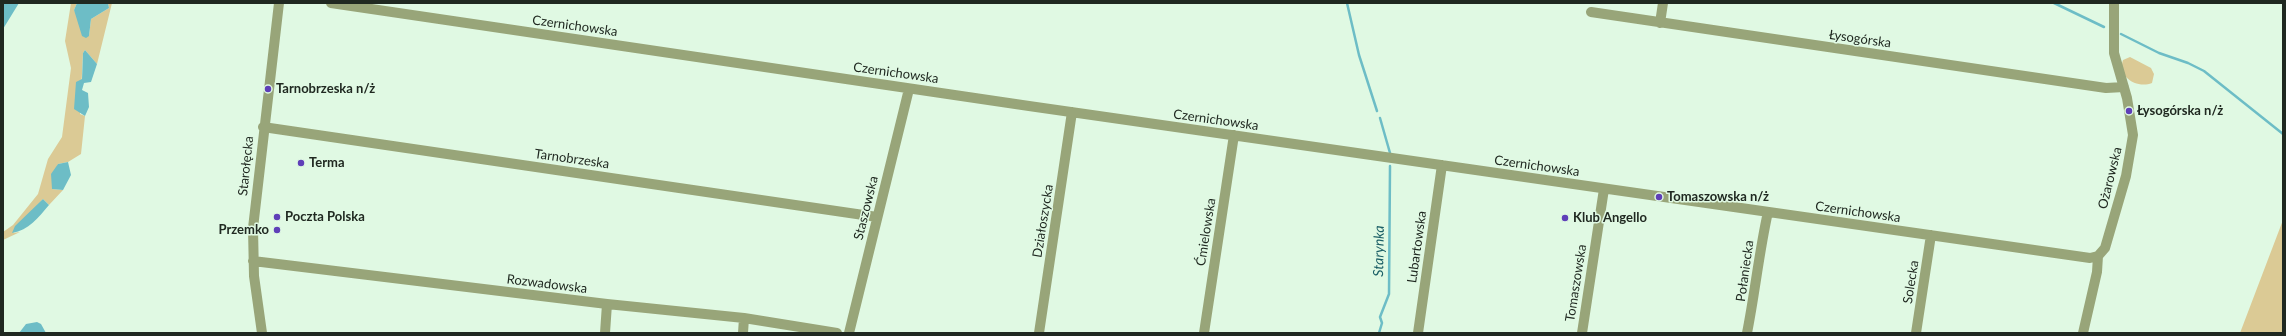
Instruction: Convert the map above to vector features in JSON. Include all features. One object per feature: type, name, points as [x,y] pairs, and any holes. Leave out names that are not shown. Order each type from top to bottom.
[{"type":"street","name":"Starołęcka","points":[[262,333],[253,261],[254,215],[263,127],[279,3]]},
{"type":"street","name":"Czernichowska","points":[[331,3],[909,89],[1604,189],[2090,258],[2098,256]]},
{"type":"street","points":[[1660,23],[1663,3]]},
{"type":"street","name":"Ożarowska","points":[[2083,333],[2097,272],[2098,256],[2105,248],[2130,159],[2132,126],[2124,88],[2114,53],[2114,3]]},
{"type":"street","name":"Łysogórska","points":[[1591,12],[2106,88],[2124,88]]},
{"type":"street","name":"Staszowska","points":[[849,333],[909,89]]},
{"type":"street","name":"Działoszycka","points":[[1039,333],[1072,112]]},
{"type":"street","name":"Tarnobrzeska","points":[[263,127],[878,217]]},
{"type":"street","name":"Ćmielowska","points":[[1204,333],[1234,136]]},
{"type":"street","name":"Lubartowska","points":[[1418,333],[1442,165]]},
{"type":"street","name":"Tomaszowska","points":[[1582,333],[1604,189]]},
{"type":"street","name":"Połaniecka","points":[[1748,333],[1755,292],[1758,257],[1768,212]]},
{"type":"street","name":"Solecka","points":[[1916,333],[1931,235]]},
{"type":"street","name":"Rozwadowska","points":[[253,261],[607,304],[744,318],[837,333]]},
{"type":"street","points":[[605,333],[607,304]]},
{"type":"street","points":[[743,333],[744,318]]},
{"type":"shaded area","points":[[71,3],[77,3],[74,10],[89,36],[91,19],[109,8],[108,3],[112,3],[97,64],[85,50],[83,53],[80,114],[85,116],[81,154],[68,162],[58,164],[52,189],[63,190],[49,205],[43,199],[13,233],[20,232],[3,240],[3,232],[13,225],[38,194],[48,159],[62,137],[71,68],[65,41]]},
{"type":"shaded area","points":[[2130,57],[2151,68],[2154,74],[2152,83],[2135,83],[2126,76],[2123,72],[2123,60]]},
{"type":"shaded area","points":[[2283,220],[2283,333],[2240,333]]},
{"type":"water","points":[[3,3],[19,3],[3,29]]},
{"type":"water","points":[[77,3],[108,3],[109,8],[91,19],[89,36],[86,38],[82,36],[74,10]]},
{"type":"water","points":[[85,50],[97,64],[91,82],[84,83],[82,90],[88,93],[89,107],[85,116],[74,109],[76,82],[82,79],[83,53]]},
{"type":"water","points":[[68,162],[71,175],[63,190],[52,189],[51,174],[58,164]]},
{"type":"water","points":[[43,199],[49,205],[33,223],[12,233],[15,226]]},
{"type":"water","points":[[37,322],[41,324],[46,333],[19,333],[26,324]]},
{"type":"waterway","name":"Starynka","points":[[1347,3],[1359,55],[1377,111]]},
{"type":"waterway","points":[[2054,3],[2104,27]]},
{"type":"waterway","points":[[2121,34],[2159,53],[2188,63],[2204,71],[2283,134]]},
{"type":"waterway","name":"Starynka","points":[[1380,118],[1390,153]]},
{"type":"waterway","name":"Starynka","points":[[1379,333],[1382,323],[1380,317],[1389,294],[1390,166]]},
{"type":"place","name":"Tarnobrzeska n/ż","points":[[268,89]]},
{"type":"place","name":"Łysogórska n/ż","points":[[2129,111]]},
{"type":"place","name":"Terma","points":[[301,163]]},
{"type":"place","name":"Tomaszowska n/ż","points":[[1659,197]]},
{"type":"place","name":"Poczta Polska","points":[[277,217]]},
{"type":"place","name":"Klub Angello","points":[[1565,218]]},
{"type":"place","name":"Przemko","points":[[277,230]]}]
